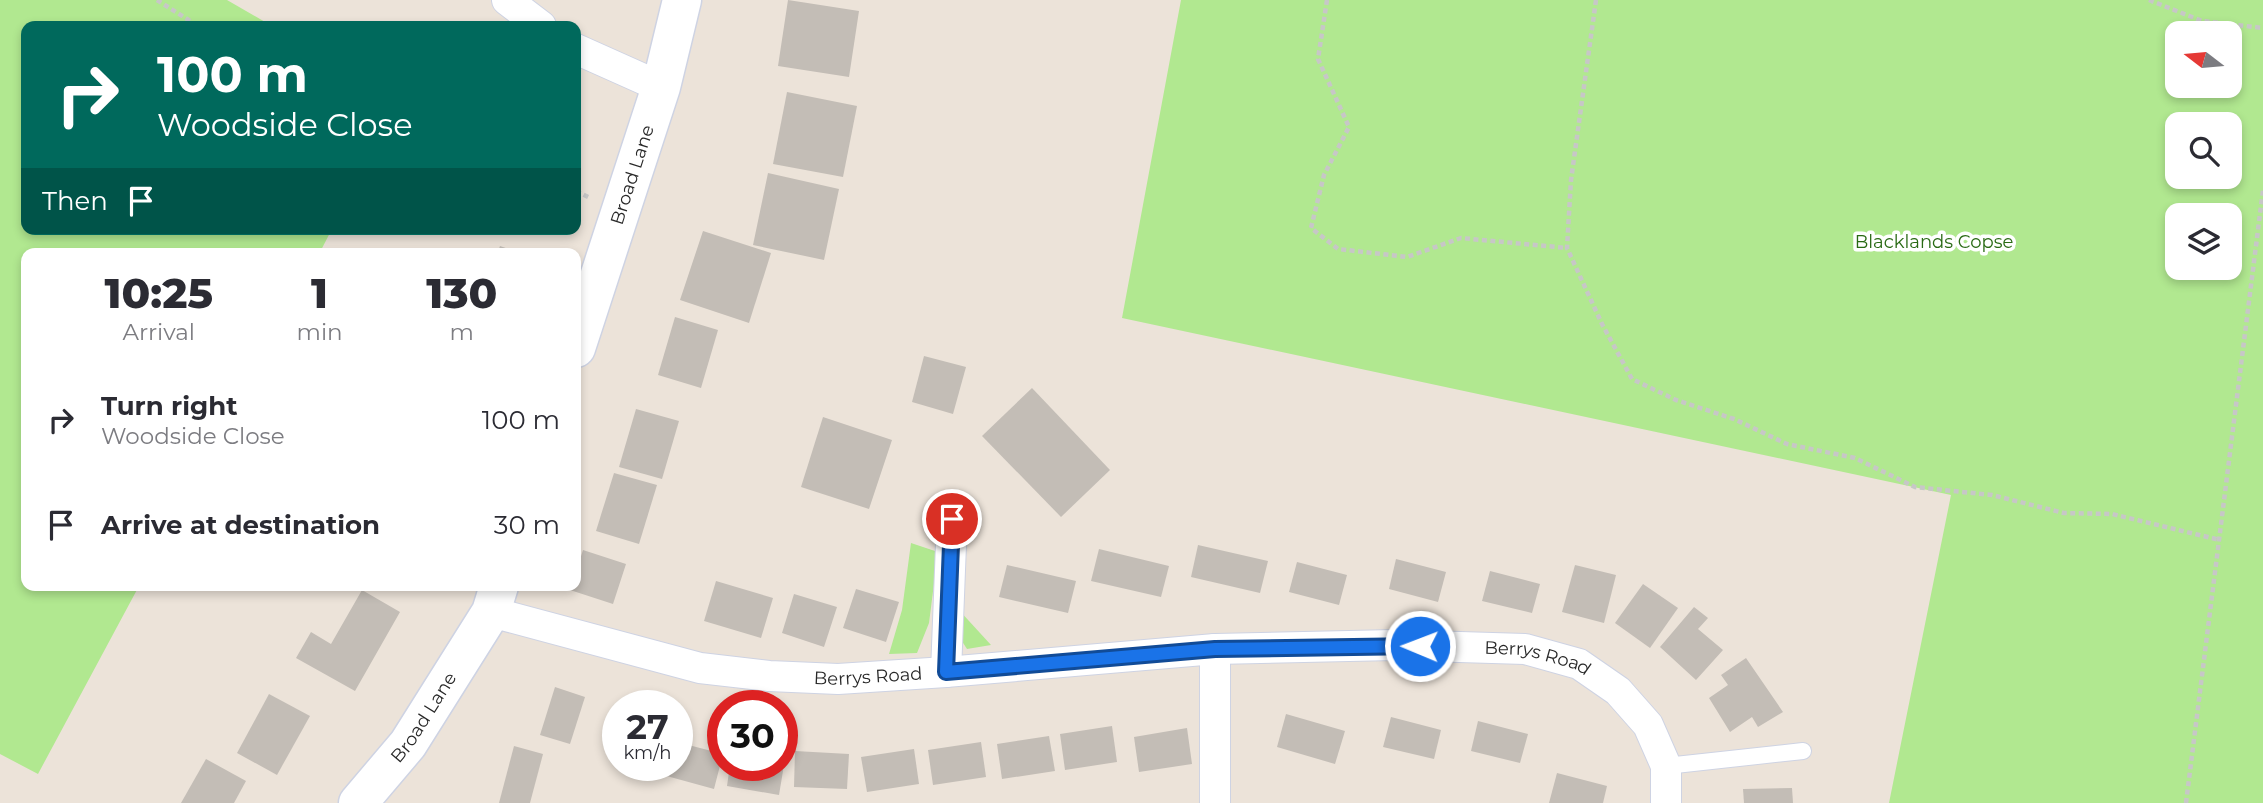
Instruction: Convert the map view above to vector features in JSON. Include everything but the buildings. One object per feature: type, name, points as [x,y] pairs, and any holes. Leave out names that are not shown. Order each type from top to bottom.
[{"type":"street","points":[[507,0],[534,21]]},
{"type":"street","name":"Broad Lane","points":[[581,333],[661,87],[682,0]]},
{"type":"street","points":[[581,51],[661,87]]},
{"type":"street","points":[[946,672],[952,519]]},
{"type":"street","name":"Broad Lane","points":[[358,803],[408,744],[495,599]]},
{"type":"street","name":"Berrys Road","points":[[495,599],[699,668],[769,676],[838,679],[1215,649],[1394,645],[1525,649],[1579,664],[1618,691],[1648,725],[1666,766],[1666,803]]},
{"type":"street","points":[[1214,803],[1215,649]]},
{"type":"lane","points":[[1666,766],[1803,751]]},
{"type":"path","points":[[157,0],[190,21]]},
{"type":"path","points":[[1327,0],[1318,59],[1349,127],[1324,175],[1311,228],[1338,248],[1407,257],[1461,238],[1567,248]]},
{"type":"path","points":[[1596,0],[1571,180],[1567,248],[1602,324],[1632,379],[1676,400],[1734,419],[1787,444],[1855,458],[1915,487],[1992,495],[2064,513],[2112,514],[2220,540]]},
{"type":"path","points":[[2149,0],[2202,21],[2263,29]]},
{"type":"path","points":[[2186,803],[2263,190]]},
{"type":"green space","points":[[0,0],[227,0],[263,21],[21,21],[21,235],[329,235],[322,248],[21,248],[21,591],[136,591],[38,774],[0,754]]},
{"type":"green space","name":"Blacklands Copse","points":[[1181,0],[2263,0],[2263,803],[1889,803],[1951,495],[1122,318]]},
{"type":"green space","points":[[911,543],[938,552],[929,623],[917,653],[889,654],[902,610]]},
{"type":"green space","points":[[958,609],[991,645],[967,649],[956,632]]},
{"type":"route","points":[[952,519],[946,672],[1215,649],[1420,646]]}]
